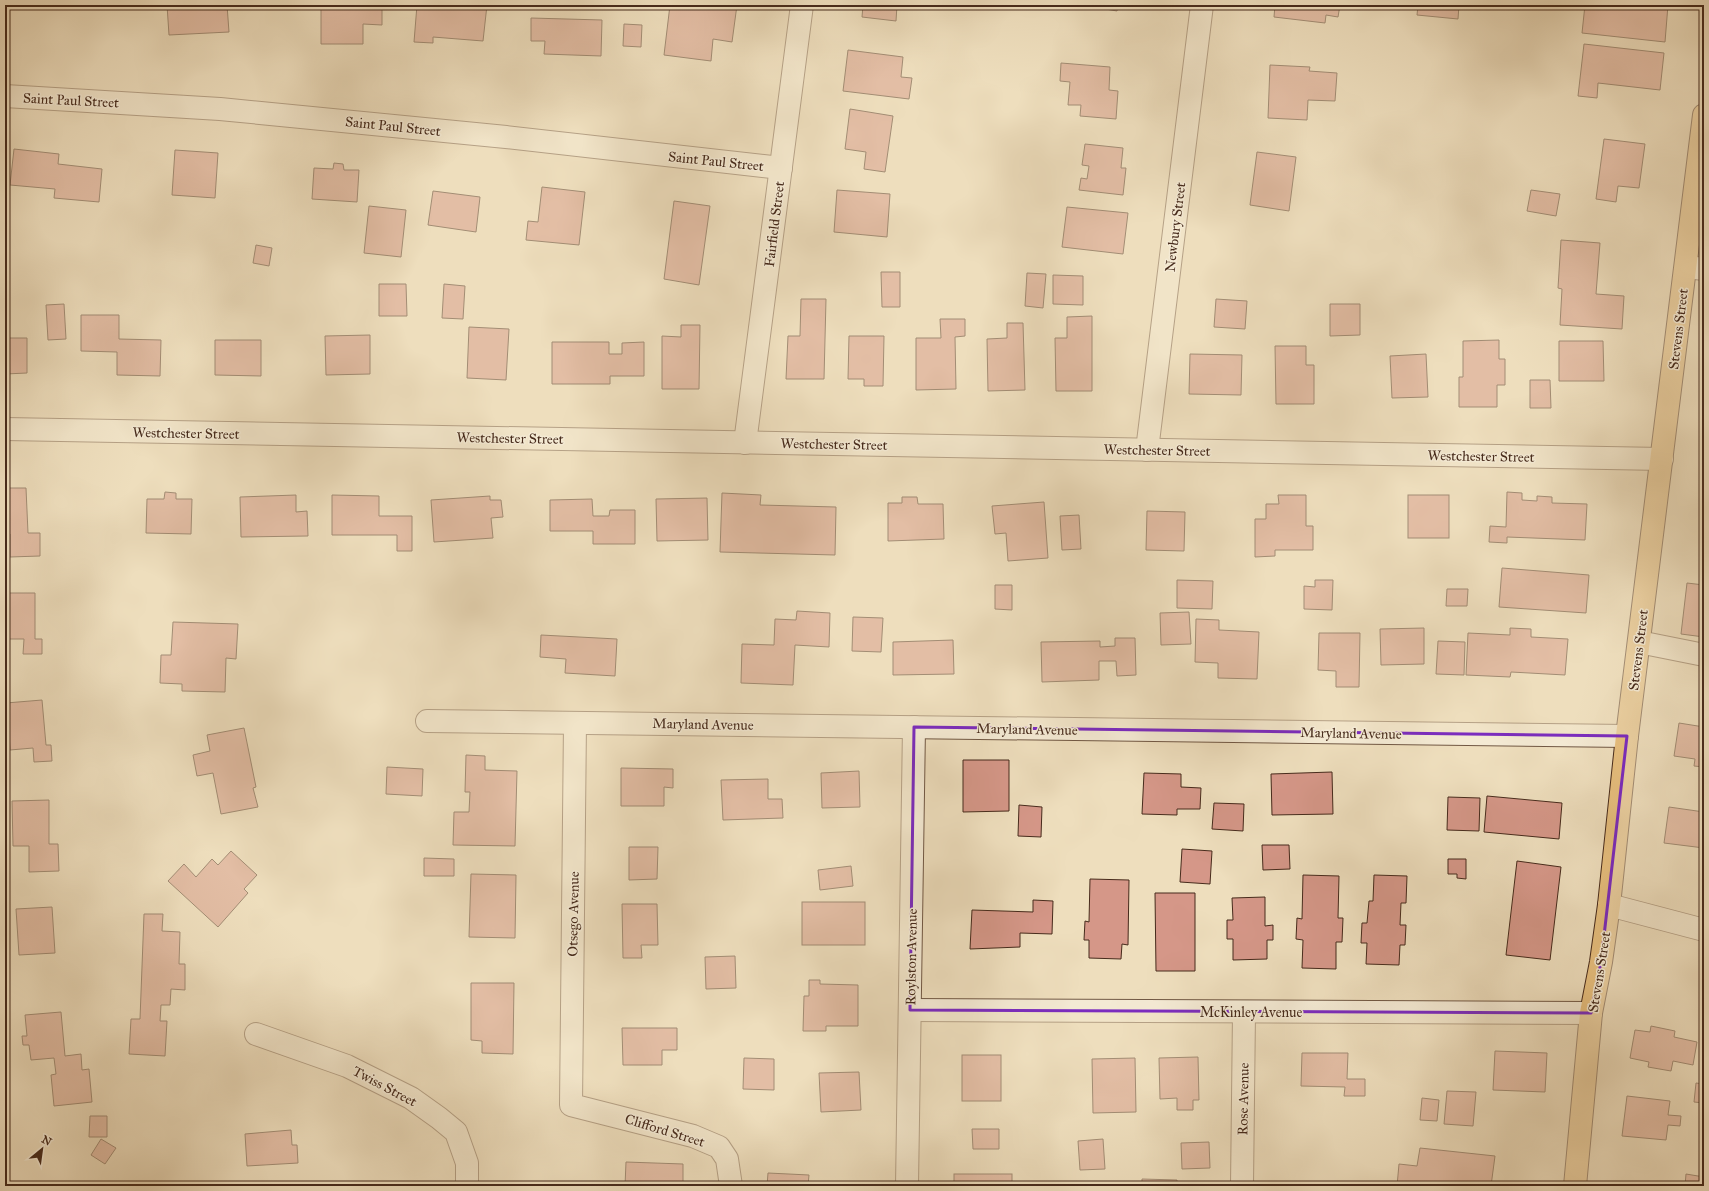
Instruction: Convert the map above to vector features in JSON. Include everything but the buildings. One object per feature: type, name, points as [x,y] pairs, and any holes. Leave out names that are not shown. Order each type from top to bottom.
[{"type":"main road","name":"Stevens Street","points":[[1575,1186],[1589,1051],[1591,1013],[1601,962],[1609,905],[1627,736],[1662,459],[1695,268],[1704,115]]},
{"type":"street","name":"Fairfield Street","points":[[745,443],[802,5]]},
{"type":"street","name":"Newbury Street","points":[[1147,450],[1202,5]]},
{"type":"street","name":"Saint Paul Street","points":[[5,96],[220,109],[506,137],[781,168]]},
{"type":"street","name":"Westchester Street","points":[[5,430],[1662,459]]},
{"type":"street","points":[[1639,642],[1704,656]]},
{"type":"street","name":"Maryland Avenue","points":[[427,721],[1627,736]]},
{"type":"street","name":"Otsego Avenue","points":[[571,1105],[575,723]]},
{"type":"street","name":"Roylston Avenue","points":[[907,1186],[914,727]]},
{"type":"street","points":[[1609,905],[1704,930]]},
{"type":"street","name":"McKinley Avenue","points":[[910,1010],[1591,1013]]},
{"type":"street","name":"Rose Avenue","points":[[1242,1186],[1244,1012]]},
{"type":"street","name":"Twiss Street","points":[[256,1034],[347,1066],[411,1098],[439,1118],[456,1132],[467,1163],[467,1186]]},
{"type":"street","name":"Clifford Street","points":[[571,1105],[693,1136],[719,1147],[726,1159],[731,1186]]},
{"type":"highlighted area","points":[[914,727],[1627,736],[1601,962],[1591,1013],[910,1010]]}]
